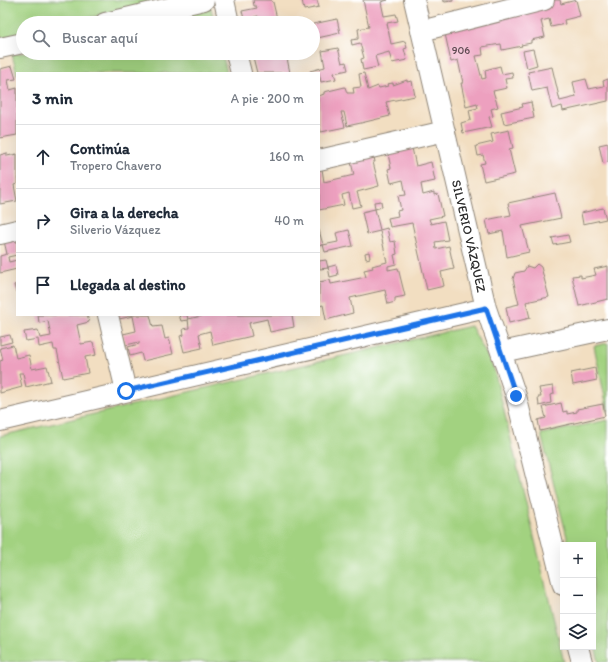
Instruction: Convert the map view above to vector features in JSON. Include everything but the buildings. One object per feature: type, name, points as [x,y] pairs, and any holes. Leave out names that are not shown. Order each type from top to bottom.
[{"type":"street","points":[[135,16],[204,0]]},
{"type":"street","points":[[224,0],[227,16]]},
{"type":"street","name":"SILVERIO VÁZQUEZ","points":[[414,0],[486,308],[516,396],[561,578]]},
{"type":"street","points":[[421,31],[544,0]]},
{"type":"street","points":[[0,48],[16,45]]},
{"type":"street","points":[[238,60],[241,72]]},
{"type":"street","points":[[320,160],[445,132]]},
{"type":"street","points":[[0,234],[16,230]]},
{"type":"street","points":[[0,421],[486,308]]},
{"type":"street","points":[[108,316],[126,391]]},
{"type":"street","points":[[502,352],[608,329]]},
{"type":"street","points":[[579,650],[582,662]]},
{"type":"green space","points":[[0,0],[163,0],[96,16],[16,16],[16,35],[0,39]]},
{"type":"green space","points":[[210,5],[213,16],[166,16]]},
{"type":"green space","points":[[12,54],[16,54],[16,60],[224,60],[227,72],[16,72]]},
{"type":"green space","points":[[471,326],[494,369],[564,662],[0,662],[0,436]]},
{"type":"green space","points":[[608,343],[608,412],[594,346]]},
{"type":"green space","points":[[608,420],[608,662],[599,662],[596,650],[596,542],[568,542],[541,434]]},
{"type":"route","points":[[126,391],[486,308],[516,396]]}]
